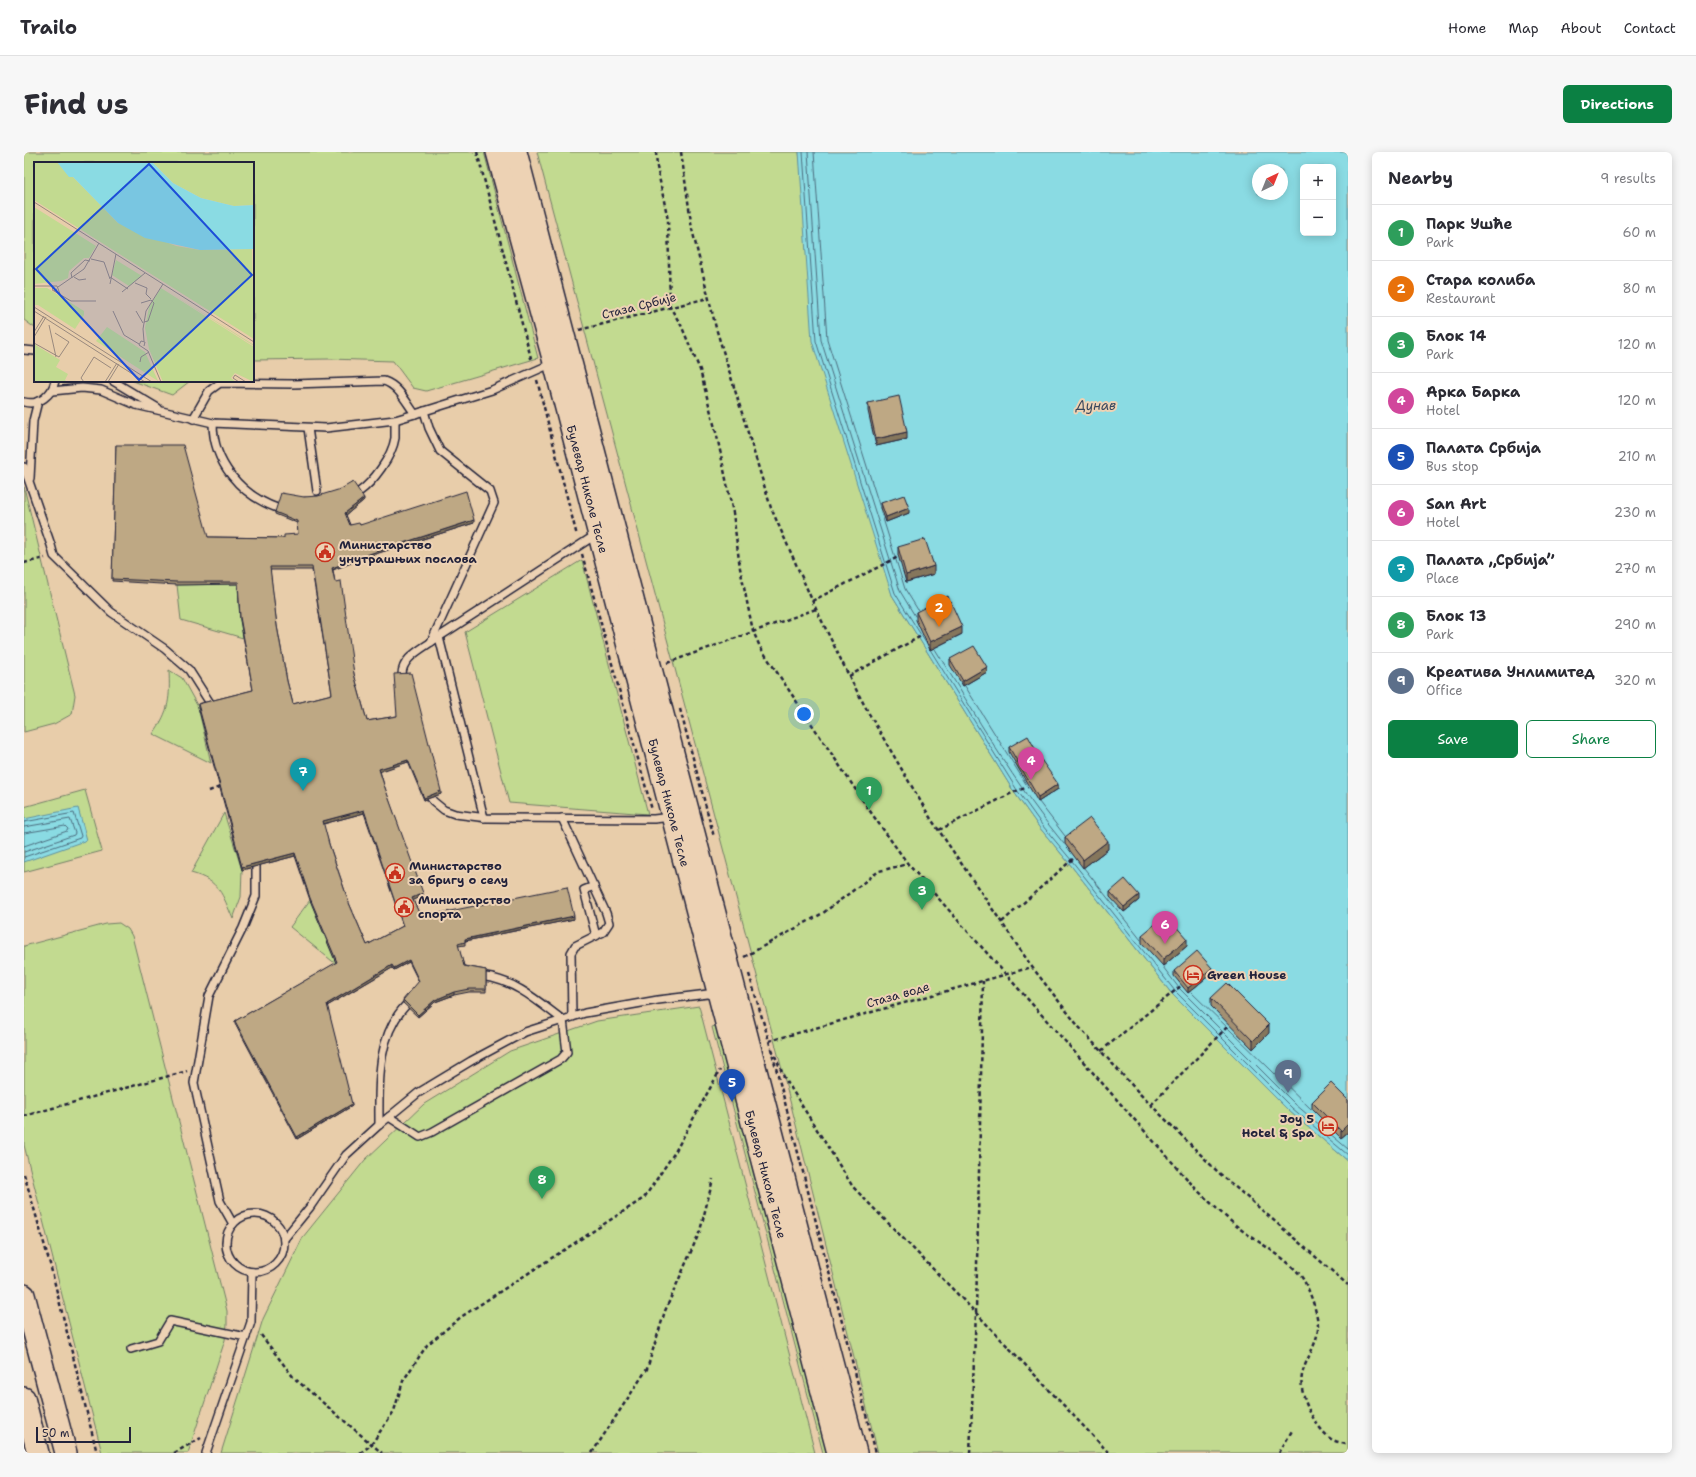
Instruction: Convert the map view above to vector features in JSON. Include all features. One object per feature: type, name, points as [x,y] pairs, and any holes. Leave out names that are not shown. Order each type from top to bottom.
[{"type":"main road","name":"Булевар Николе Тесле","points":[[497,152],[562,359]]},
{"type":"main road","name":"Булевар Николе Тесле","points":[[516,152],[562,359],[607,531],[676,816],[727,991],[856,1453]]},
{"type":"main road","name":"Булевар Николе Тесле","points":[[727,991],[838,1453]]},
{"type":"main road","points":[[24,1295],[66,1453]]},
{"type":"main road","points":[[24,1398],[38,1453]]},
{"type":"lane","points":[[24,402],[38,401],[52,391],[82,388],[101,390],[136,405],[213,423],[326,428],[395,420],[492,390],[562,359]]},
{"type":"lane","points":[[193,419],[209,391],[215,385],[234,382],[293,384],[384,381],[391,384],[396,389],[414,414]]},
{"type":"lane","points":[[52,391],[55,382]]},
{"type":"lane","points":[[115,382],[163,412]]},
{"type":"lane","points":[[29,480],[33,421],[38,401]]},
{"type":"lane","points":[[424,411],[429,428],[440,451],[490,491],[494,504],[431,642]]},
{"type":"lane","points":[[359,492],[376,476],[386,460],[394,440],[395,420]]},
{"type":"lane","points":[[213,423],[215,443],[228,472],[247,492],[263,503],[277,508]]},
{"type":"lane","points":[[308,428],[317,491]]},
{"type":"lane","points":[[24,467],[54,556],[111,612],[165,649],[189,670],[210,703]]},
{"type":"lane","points":[[402,676],[402,672],[409,658],[439,636],[580,545],[607,531]]},
{"type":"lane","points":[[439,636],[484,818]]},
{"type":"lane","points":[[431,798],[432,801],[444,810],[455,814],[484,818],[676,816]]},
{"type":"lane","points":[[562,818],[594,886],[609,923],[603,932],[575,946],[571,953],[572,1017]]},
{"type":"lane","points":[[233,1224],[220,1201],[194,1083],[209,996],[243,928],[256,896],[256,866]]},
{"type":"lane","points":[[594,886],[584,890],[596,936]]},
{"type":"lane","points":[[389,1117],[420,1137],[432,1132],[561,1059],[567,1052],[564,1020],[512,984],[495,978],[486,977]]},
{"type":"lane","points":[[284,1239],[310,1207],[346,1155],[418,1093],[471,1061],[525,1032],[585,1013],[658,1000],[727,991]]},
{"type":"lane","points":[[379,1125],[379,1068],[388,1032],[406,1005]]},
{"type":"lane","points":[[252,1214],[263,1215],[273,1220],[281,1228],[284,1239],[284,1249],[280,1259],[272,1267],[263,1271],[252,1272],[242,1269],[234,1262],[228,1254],[226,1243],[228,1233],[233,1224],[242,1217],[252,1214]]},
{"type":"lane","points":[[206,1453],[251,1322],[252,1272]]},
{"type":"lane","points":[[131,1349],[158,1340],[170,1321],[246,1337]]},
{"type":"path","points":[[477,152],[580,545],[676,816]]},
{"type":"path","points":[[656,152],[657,167],[668,220],[670,308],[681,325],[700,370],[717,436],[733,513],[740,568],[753,631],[765,654],[872,814],[908,864],[1196,1189],[1239,1228],[1291,1266],[1303,1279],[1313,1304],[1318,1326],[1315,1339],[1302,1373],[1301,1387],[1309,1409],[1320,1428],[1332,1439],[1348,1445]]},
{"type":"path","points":[[681,152],[692,229],[708,298],[771,508],[812,601],[868,712],[939,830],[1032,967],[1079,1027],[1151,1105],[1218,1172],[1348,1285]]},
{"type":"path","name":"Стаза Србије","points":[[574,331],[708,298]]},
{"type":"path","points":[[24,563],[54,556]]},
{"type":"path","points":[[812,601],[898,556]]},
{"type":"path","points":[[667,663],[816,609]]},
{"type":"path","points":[[850,676],[923,635]]},
{"type":"path","points":[[209,790],[220,787]]},
{"type":"path","points":[[939,830],[1014,792],[1028,787]]},
{"type":"path","points":[[1002,922],[1075,857]]},
{"type":"path","points":[[744,957],[823,913],[879,870],[908,864]]},
{"type":"path","name":"Стаза воде","points":[[769,1041],[1032,967]]},
{"type":"path","points":[[970,1453],[976,1313],[983,981]]},
{"type":"path","points":[[1101,1051],[1182,985]]},
{"type":"path","points":[[757,1015],[784,1077],[853,1187],[976,1313],[1109,1453]]},
{"type":"path","points":[[1151,1105],[1229,1025]]},
{"type":"path","points":[[24,1116],[197,1069]]},
{"type":"path","points":[[360,1453],[371,1445],[394,1411],[403,1380],[427,1345],[461,1317],[644,1198],[676,1152],[720,1070]]},
{"type":"path","points":[[24,1174],[50,1264],[97,1453]]},
{"type":"path","points":[[592,1453],[647,1369],[665,1311],[700,1231],[713,1179]]},
{"type":"path","points":[[261,1335],[294,1378],[382,1453]]},
{"type":"path","points":[[1279,1453],[1293,1429]]},
{"type":"path","points":[[174,1453],[213,1432]]},
{"type":"green space","points":[[24,152],[484,152],[538,358],[426,391],[413,388],[393,361],[329,359],[254,360],[254,162],[34,162],[34,327],[24,320]]},
{"type":"green space","points":[[537,152],[799,152],[802,179],[892,595],[1014,792],[1039,827],[1172,994],[1289,1111],[1348,1161],[1348,1453],[878,1453],[784,1077]]},
{"type":"green space","points":[[136,382],[189,382],[172,395]]},
{"type":"green space","points":[[24,487],[75,695],[72,714],[54,724],[24,732]]},
{"type":"green space","points":[[582,560],[648,814],[509,803],[465,632]]},
{"type":"green space","points":[[238,584],[240,620],[243,638],[181,620],[177,585]]},
{"type":"green space","points":[[169,670],[182,678],[198,707],[211,763],[153,734],[163,718],[168,704]]},
{"type":"green space","points":[[85,790],[102,851],[24,872],[24,807]]},
{"type":"green space","points":[[224,813],[242,870],[241,897],[233,919],[223,896],[214,884],[201,876],[191,873]]},
{"type":"green space","points":[[310,900],[337,965],[290,927]]},
{"type":"green space","points":[[119,923],[128,929],[132,936],[227,1311],[225,1340],[188,1453],[102,1453],[24,1145],[24,946],[106,924]]},
{"type":"green space","points":[[699,1006],[815,1453],[221,1453],[263,1319],[303,1237],[365,1160],[424,1104],[510,1051],[597,1021]]},
{"type":"green space","points":[[718,1025],[831,1453],[823,1453],[712,1027]]},
{"type":"water","name":"Дунав","points":[[799,152],[1348,152],[1348,1161],[1289,1111],[1172,994],[1039,827],[1014,792],[892,595],[812,341]]},
{"type":"water","points":[[78,808],[87,840],[24,862],[24,819]]},
{"type":"building","points":[[899,396],[907,432],[876,439],[868,403]]},
{"type":"building","points":[[116,445],[183,445],[208,537],[284,538],[284,535],[298,534],[297,521],[275,512],[281,493],[304,497],[318,496],[341,489],[353,482],[364,498],[345,513],[350,525],[359,523],[360,525],[466,491],[474,520],[372,553],[332,568],[335,582],[341,581],[354,674],[367,721],[397,716],[394,674],[411,673],[441,791],[424,798],[408,760],[379,769],[423,893],[412,898],[421,917],[567,887],[574,916],[465,939],[465,942],[458,944],[464,966],[486,970],[486,989],[469,989],[454,992],[435,1000],[418,1015],[403,1000],[419,981],[409,960],[394,968],[392,965],[327,1004],[352,1104],[297,1137],[235,1021],[337,962],[310,898],[295,853],[242,867],[198,704],[253,690],[240,617],[238,582],[177,582],[112,579]],"holes":[[[270,567],[312,567],[332,694],[293,704],[287,681],[277,626]],[[364,810],[403,926],[367,945],[349,903],[329,844],[323,821]]]},
{"type":"building","points":[[904,495],[909,508],[886,517],[881,503]]},
{"type":"building","points":[[925,539],[934,566],[906,575],[898,547]]},
{"type":"building","points":[[948,596],[962,627],[930,642],[916,612]]},
{"type":"building","points":[[974,646],[987,667],[963,681],[950,659]]},
{"type":"building","points":[[1028,736],[1042,761],[1058,784],[1038,797],[1009,747]]},
{"type":"building","points":[[1090,818],[1108,841],[1083,860],[1065,837]]},
{"type":"building","points":[[1125,879],[1139,895],[1124,907],[1110,892]]},
{"type":"building","points":[[1166,915],[1187,939],[1163,959],[1142,935]]},
{"type":"building","name":"Green House","points":[[1197,951],[1212,968],[1188,988],[1174,971]]},
{"type":"building","points":[[1227,983],[1269,1025],[1253,1041],[1211,998]]},
{"type":"building","points":[[1331,1083],[1348,1100],[1348,1124],[1341,1131],[1312,1102]]},
{"type":"place","name":"Министарство унутрашњих послова","points":[[325,552]]},
{"type":"place","name":"Стара колиба","points":[[939,627]]},
{"type":"place","name":"Арка Барка","points":[[1031,780]]},
{"type":"place","name":"Палата „Србија”","points":[[303,791]]},
{"type":"place","name":"Парк Ушће","points":[[869,810]]},
{"type":"place","name":"Министарство за бригу о селу","points":[[395,873]]},
{"type":"place","name":"Министарство спорта","points":[[404,907]]},
{"type":"place","name":"Блок 14","points":[[922,910]]},
{"type":"place","name":"San Art","points":[[1165,944]]},
{"type":"place","name":"Green House","points":[[1193,975]]},
{"type":"place","name":"Креатива Унлимитед","points":[[1288,1093]]},
{"type":"place","name":"Палата Србија","points":[[732,1102]]},
{"type":"place","name":"Joy 5 Hotel & Spa","points":[[1328,1126]]},
{"type":"place","name":"Блок 13","points":[[542,1199]]}]
